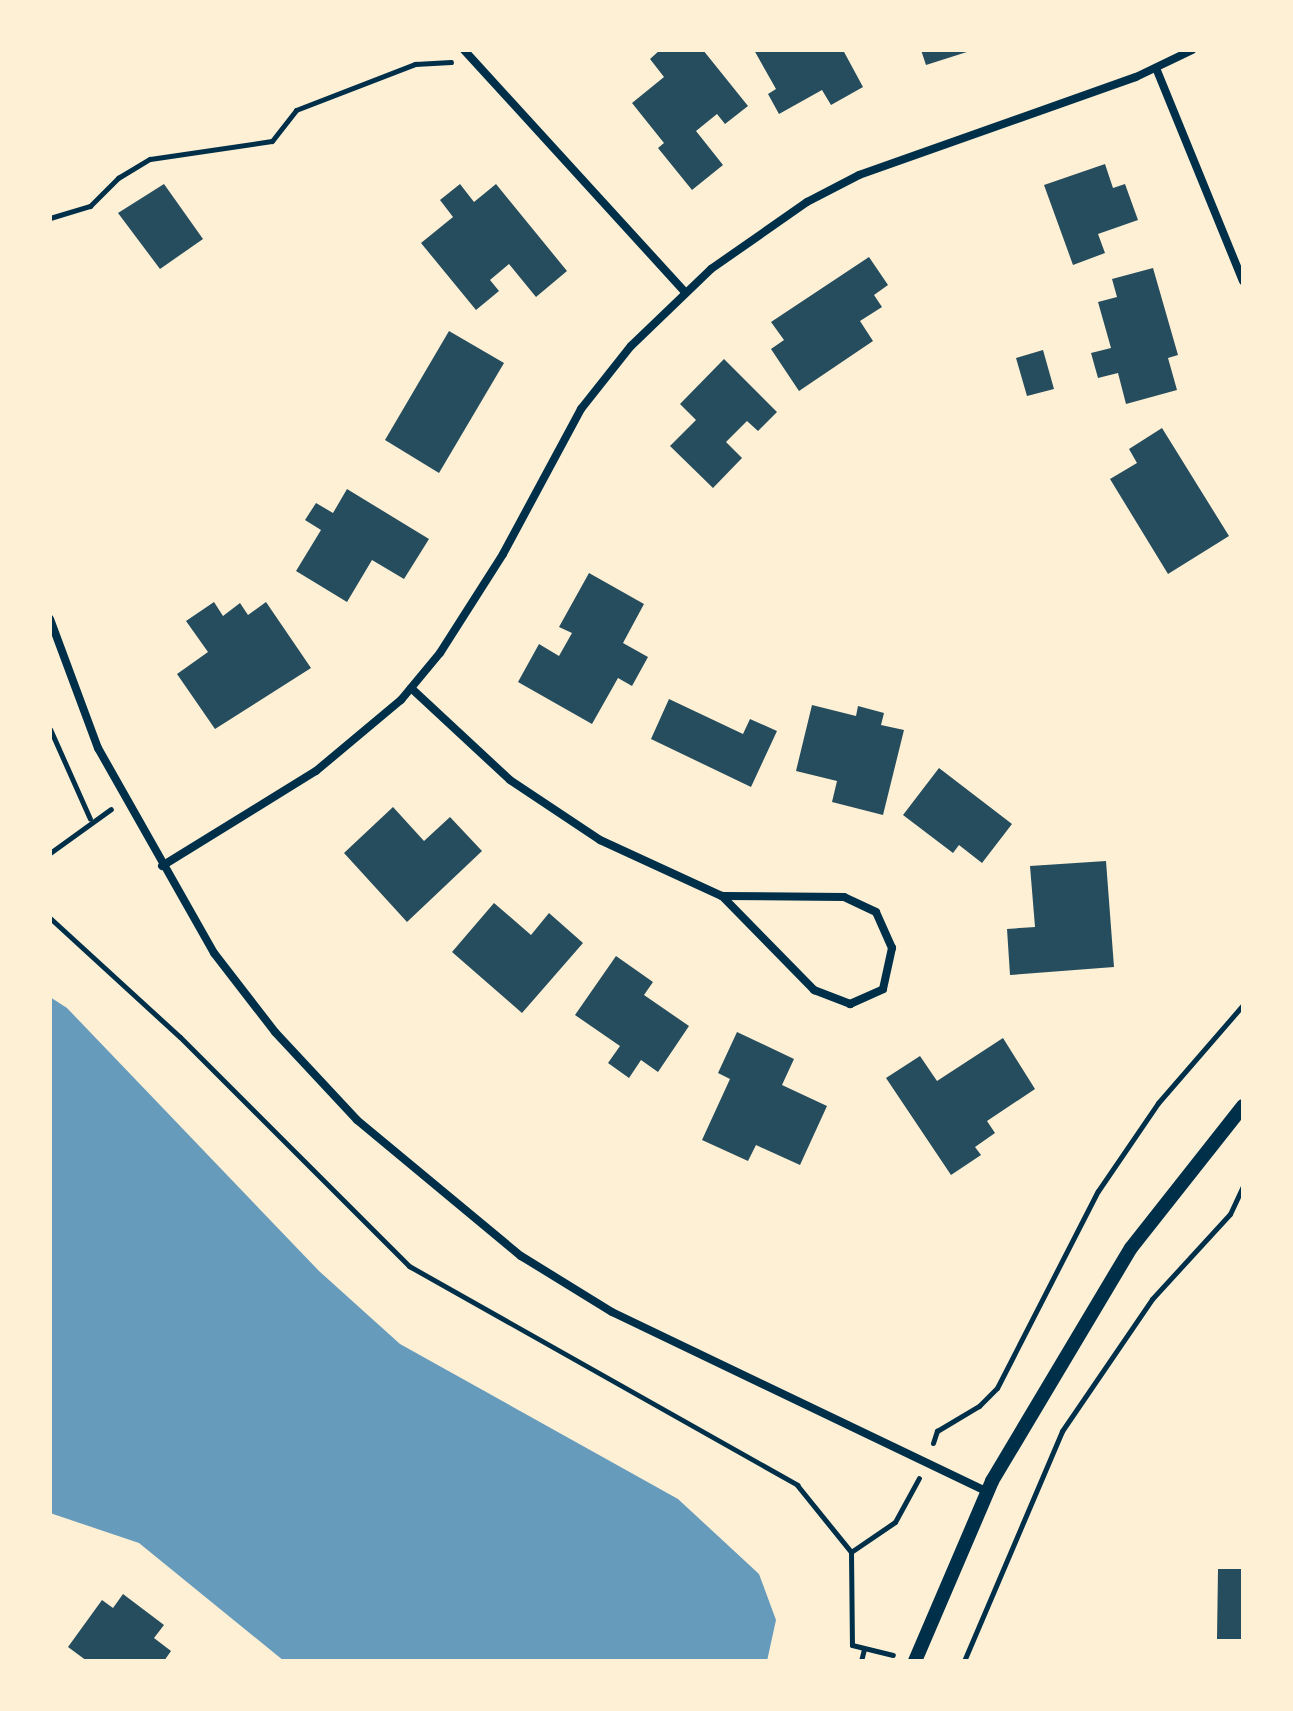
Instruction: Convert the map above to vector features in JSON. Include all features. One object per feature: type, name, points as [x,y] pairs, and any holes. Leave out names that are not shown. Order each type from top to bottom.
[{"type":"street","points":[[464,50],[685,292]]},
{"type":"street","points":[[162,866],[316,771],[411,688],[440,653],[503,554],[581,409],[631,346],[685,292],[807,202],[859,175],[1156,68],[1192,50]]},
{"type":"street","points":[[1156,68],[1243,278]]},
{"type":"street","points":[[50,619],[98,748],[129,800],[162,866],[214,953],[275,1032],[357,1120],[436,1189],[521,1256],[612,1312],[988,1492]]},
{"type":"street","points":[[411,688],[510,780],[600,840],[722,896],[814,990],[850,1004],[883,989],[892,948],[876,912],[844,897],[722,896]]},
{"type":"street","points":[[915,1661],[988,1492],[1131,1248],[1243,1106]]},
{"type":"path","points":[[50,218],[90,206],[118,178],[150,159],[272,141],[296,110],[415,64],[472,61]]},
{"type":"path","points":[[50,729],[90,819]]},
{"type":"path","points":[[50,853],[90,819],[129,800]]},
{"type":"path","points":[[50,918],[180,1037],[409,1266],[797,1485],[851,1552],[852,1645],[915,1661]]},
{"type":"path","points":[[851,1552],[895,1522],[927,1464],[937,1431],[979,1406],[997,1388],[1098,1191],[1158,1103],[1243,1005]]},
{"type":"path","points":[[964,1661],[1062,1431],[1152,1299],[1230,1214],[1243,1186]]},
{"type":"path","points":[[861,1661],[864,1649]]},
{"type":"water","points":[[50,997],[67,1008],[319,1271],[400,1344],[678,1499],[759,1574],[776,1620],[767,1661],[284,1661],[139,1543],[50,1513]]},
{"type":"building","points":[[660,50],[703,50],[748,106],[725,124],[717,114],[696,131],[723,165],[692,190],[658,148],[664,143],[632,103],[664,77],[650,59]]},
{"type":"building","points":[[754,50],[843,50],[863,87],[831,105],[822,90],[779,114],[768,94],[776,89]]},
{"type":"building","points":[[921,50],[970,50],[970,51],[926,65]]},
{"type":"building","points":[[1105,164],[1113,188],[1125,184],[1138,220],[1098,234],[1105,253],[1073,265],[1044,185]]},
{"type":"building","points":[[164,184],[203,239],[160,269],[118,213]]},
{"type":"building","points":[[460,184],[474,202],[496,184],[567,271],[536,297],[509,264],[490,280],[499,291],[476,310],[421,243],[453,217],[440,200]]},
{"type":"building","points":[[869,257],[888,285],[874,295],[882,307],[860,321],[873,341],[799,391],[771,349],[784,340],[771,322]]},
{"type":"building","points":[[1153,268],[1178,355],[1168,358],[1177,390],[1126,404],[1118,373],[1098,378],[1091,353],[1111,348],[1098,302],[1117,297],[1112,279]]},
{"type":"building","points":[[449,331],[504,363],[439,473],[385,440]]},
{"type":"building","points":[[1043,350],[1054,389],[1027,396],[1016,358]]},
{"type":"building","points":[[724,359],[777,412],[758,431],[747,421],[726,442],[742,458],[713,488],[670,446],[696,420],[680,404]]},
{"type":"building","points":[[1162,428],[1229,536],[1168,574],[1110,479],[1137,463],[1129,449]]},
{"type":"building","points":[[347,489],[429,539],[404,579],[372,560],[347,602],[296,571],[321,530],[305,520],[316,503],[333,513]]},
{"type":"building","points":[[589,573],[644,604],[623,643],[648,657],[632,686],[618,678],[592,724],[518,682],[539,644],[559,656],[572,633],[559,627]]},
{"type":"building","points":[[214,602],[223,616],[240,603],[248,615],[266,602],[311,668],[215,729],[177,674],[208,652],[186,621]]},
{"type":"building","points":[[669,699],[743,734],[750,719],[777,731],[751,787],[651,739]]},
{"type":"building","points":[[812,705],[856,716],[858,706],[884,713],[881,725],[904,730],[883,815],[832,802],[837,781],[796,771]]},
{"type":"building","points":[[939,768],[1012,824],[982,863],[959,845],[953,853],[903,815]]},
{"type":"building","points":[[393,807],[424,841],[450,817],[482,851],[407,922],[344,853]]},
{"type":"building","points":[[1106,861],[1114,967],[1010,975],[1007,929],[1035,927],[1030,866]]},
{"type":"building","points":[[494,903],[531,935],[549,913],[583,943],[522,1013],[452,952]]},
{"type":"building","points":[[616,956],[653,982],[644,995],[689,1026],[658,1072],[641,1060],[629,1078],[608,1063],[620,1046],[575,1015]]},
{"type":"building","points":[[737,1032],[794,1059],[782,1085],[827,1106],[800,1165],[756,1145],[748,1161],[702,1140],[730,1079],[718,1073]]},
{"type":"building","points":[[1003,1038],[1035,1089],[987,1121],[995,1133],[975,1147],[981,1155],[951,1175],[886,1078],[920,1056],[937,1081]]},
{"type":"building","points":[[1218,1569],[1243,1569],[1243,1639],[1217,1639]]},
{"type":"building","points":[[123,1594],[164,1625],[154,1638],[171,1651],[164,1661],[87,1661],[68,1647],[102,1600],[113,1608]]}]
